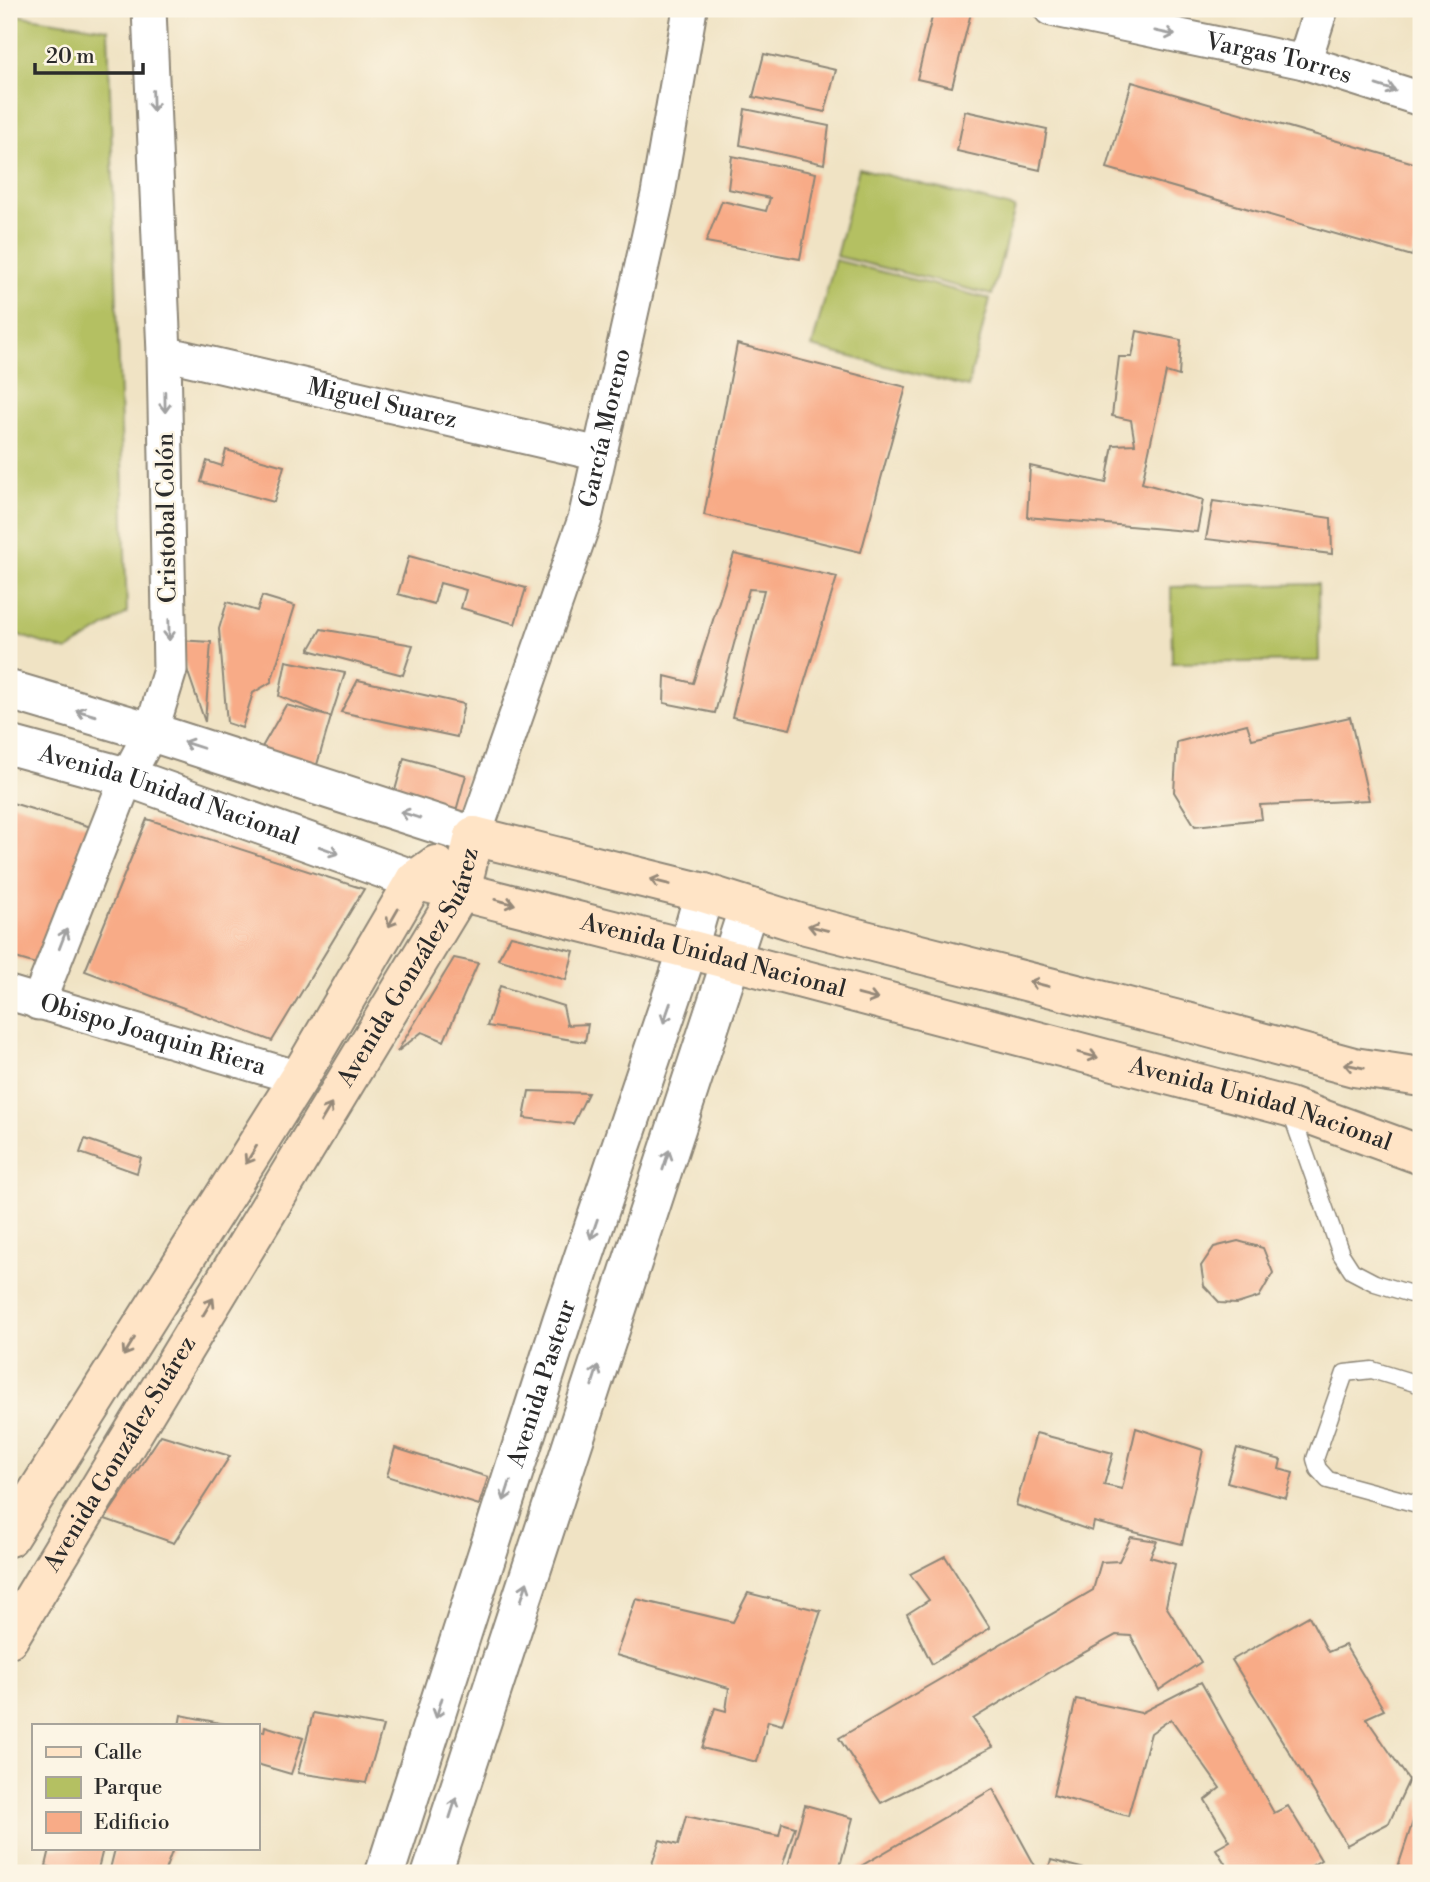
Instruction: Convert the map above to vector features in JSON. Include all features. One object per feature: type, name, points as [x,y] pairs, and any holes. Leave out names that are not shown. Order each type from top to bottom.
[{"type":"main road","name":"Avenida González Suárez","points":[[9,1537],[299,1078],[415,880],[474,836]]},
{"type":"main road","name":"Avenida González Suárez","points":[[9,1638],[20,1596],[461,891],[474,836]]},
{"type":"main road","points":[[474,836],[704,892],[748,909],[1353,1067],[1421,1077]]},
{"type":"main road","name":"Avenida Unidad Nacional","points":[[415,880],[1289,1107],[1421,1154]]},
{"type":"street","name":"Cristobal Colón","points":[[23,998],[127,777],[151,732],[170,670],[164,353],[149,9]]},
{"type":"street","name":"García Moreno","points":[[474,836],[585,519],[658,194],[690,9]]},
{"type":"street","name":"Vargas Torres","points":[[1051,9],[1304,62],[1421,99]]},
{"type":"street","points":[[1304,62],[1321,9]]},
{"type":"street","name":"Miguel Suarez","points":[[164,353],[599,454]]},
{"type":"street","points":[[9,690],[151,732],[474,836]]},
{"type":"street","name":"Avenida Unidad Nacional","points":[[9,744],[127,777],[415,880]]},
{"type":"street","name":"Avenida Pasteur","points":[[385,1873],[562,1321],[688,949],[704,892]]},
{"type":"street","name":"Avenida Pasteur","points":[[432,1873],[748,909]]},
{"type":"street","name":"Obispo Joaquin Riera","points":[[23,998],[299,1078]]},
{"type":"lane","points":[[1289,1107],[1341,1254],[1352,1271],[1375,1283],[1421,1297]]},
{"type":"lane","points":[[1421,1385],[1372,1370],[1345,1373],[1315,1459],[1318,1469],[1328,1480],[1421,1505]]},
{"type":"green space","points":[[9,14],[108,29],[127,613],[67,651],[9,632]]},
{"type":"green space","points":[[859,168],[1015,208],[992,295],[836,256]]},
{"type":"green space","points":[[835,260],[990,299],[968,387],[812,347]]},
{"type":"green space","points":[[1318,584],[1319,661],[1172,663],[1171,587]]},
{"type":"building","points":[[934,9],[972,9],[952,87],[917,79]]},
{"type":"building","points":[[764,54],[836,70],[825,112],[753,97]]},
{"type":"building","points":[[1132,82],[1421,165],[1421,225],[1412,256],[1107,168]]},
{"type":"building","points":[[745,109],[829,126],[824,164],[740,145]]},
{"type":"building","points":[[965,111],[1047,129],[1040,170],[957,151]]},
{"type":"building","points":[[732,156],[816,173],[800,259],[706,242],[722,201],[766,211],[770,198],[728,189]]},
{"type":"building","points":[[1137,331],[1181,340],[1179,376],[1166,372],[1142,483],[1203,500],[1197,532],[1027,517],[1030,466],[1106,483],[1113,445],[1135,444],[1131,420],[1112,416],[1119,357],[1132,357]]},
{"type":"building","points":[[737,344],[906,387],[861,552],[704,515]]},
{"type":"building","points":[[226,450],[284,466],[274,502],[201,482],[207,461],[222,466]]},
{"type":"building","points":[[1213,501],[1331,518],[1332,554],[1206,539]]},
{"type":"building","points":[[734,554],[837,577],[790,729],[732,717],[764,590],[749,589],[715,713],[664,703],[665,676],[693,683]]},
{"type":"building","points":[[409,556],[526,588],[515,624],[461,608],[466,590],[440,583],[434,604],[398,594]]},
{"type":"building","points":[[262,596],[295,606],[271,682],[253,693],[242,728],[227,723],[219,629],[227,602],[257,611]]},
{"type":"building","points":[[321,629],[413,645],[403,675],[309,650]]},
{"type":"building","points":[[177,640],[211,642],[205,722]]},
{"type":"building","points":[[286,661],[345,673],[331,717],[279,696]]},
{"type":"building","points":[[358,680],[464,704],[457,737],[341,712]]},
{"type":"building","points":[[286,705],[331,717],[316,768],[258,754]]},
{"type":"building","points":[[1350,717],[1369,800],[1260,805],[1262,819],[1195,826],[1174,792],[1177,742],[1247,724],[1252,739]]},
{"type":"building","points":[[404,758],[466,775],[456,811],[394,794]]},
{"type":"building","points":[[9,802],[91,827],[46,967],[9,956]]},
{"type":"building","points":[[147,819],[364,889],[272,1041],[85,971]]},
{"type":"building","points":[[511,936],[574,951],[566,980],[498,959]]},
{"type":"building","points":[[454,958],[478,963],[444,1041],[422,1032],[397,1052]]},
{"type":"building","points":[[500,986],[563,1006],[567,1025],[588,1024],[585,1042],[487,1026]]},
{"type":"building","points":[[529,1091],[588,1093],[573,1124],[524,1118]]},
{"type":"building","points":[[85,1139],[141,1158],[137,1173],[80,1153]]},
{"type":"building","points":[[1238,1241],[1263,1248],[1273,1273],[1259,1297],[1237,1304],[1220,1303],[1204,1286],[1201,1266],[1214,1247]]},
{"type":"building","points":[[1136,1428],[1203,1450],[1182,1544],[1094,1522],[1092,1531],[1016,1505],[1036,1433],[1113,1453],[1104,1485],[1122,1489]]},
{"type":"building","points":[[161,1435],[230,1456],[174,1543],[105,1519]]},
{"type":"building","points":[[395,1448],[488,1477],[479,1505],[387,1476]]},
{"type":"building","points":[[1237,1448],[1281,1460],[1279,1469],[1293,1473],[1286,1498],[1227,1482]]},
{"type":"building","points":[[1131,1537],[1157,1541],[1150,1557],[1175,1564],[1166,1606],[1201,1662],[1159,1690],[1131,1636],[1116,1635],[973,1719],[993,1747],[881,1803],[839,1738],[1093,1590],[1101,1562],[1119,1561]]},
{"type":"building","points":[[945,1556],[990,1628],[932,1664],[907,1614],[929,1600],[910,1574]]},
{"type":"building","points":[[748,1593],[821,1611],[782,1725],[768,1721],[757,1762],[702,1748],[715,1708],[726,1711],[729,1688],[616,1655],[636,1599],[733,1622]]},
{"type":"building","points":[[1309,1616],[1328,1652],[1345,1645],[1384,1710],[1366,1718],[1409,1780],[1389,1823],[1347,1845],[1232,1660]]},
{"type":"building","points":[[1201,1682],[1274,1813],[1288,1806],[1321,1860],[1300,1873],[1231,1873],[1216,1849],[1230,1841],[1205,1800],[1220,1788],[1171,1719],[1151,1733],[1128,1816],[1053,1795],[1076,1699],[1141,1713]]},
{"type":"building","points":[[313,1713],[383,1726],[366,1783],[298,1773]]},
{"type":"building","points":[[181,1715],[225,1724],[179,1724]]},
{"type":"building","points":[[265,1726],[303,1738],[291,1774],[259,1765],[259,1731],[264,1732]]},
{"type":"building","points":[[993,1789],[1039,1873],[849,1873]]},
{"type":"building","points":[[1421,1797],[1421,1873],[1396,1873]]},
{"type":"building","points":[[805,1805],[853,1818],[838,1873],[786,1873]]},
{"type":"building","points":[[686,1816],[779,1836],[782,1823],[795,1827],[780,1873],[675,1873],[651,1867],[660,1840],[678,1845]]},
{"type":"building","points":[[50,1850],[103,1850],[97,1873],[70,1873],[46,1866]]},
{"type":"building","points":[[115,1850],[173,1850],[164,1873],[109,1873]]},
{"type":"building","points":[[1051,1860],[1096,1872],[1096,1873],[1048,1873]]}]
